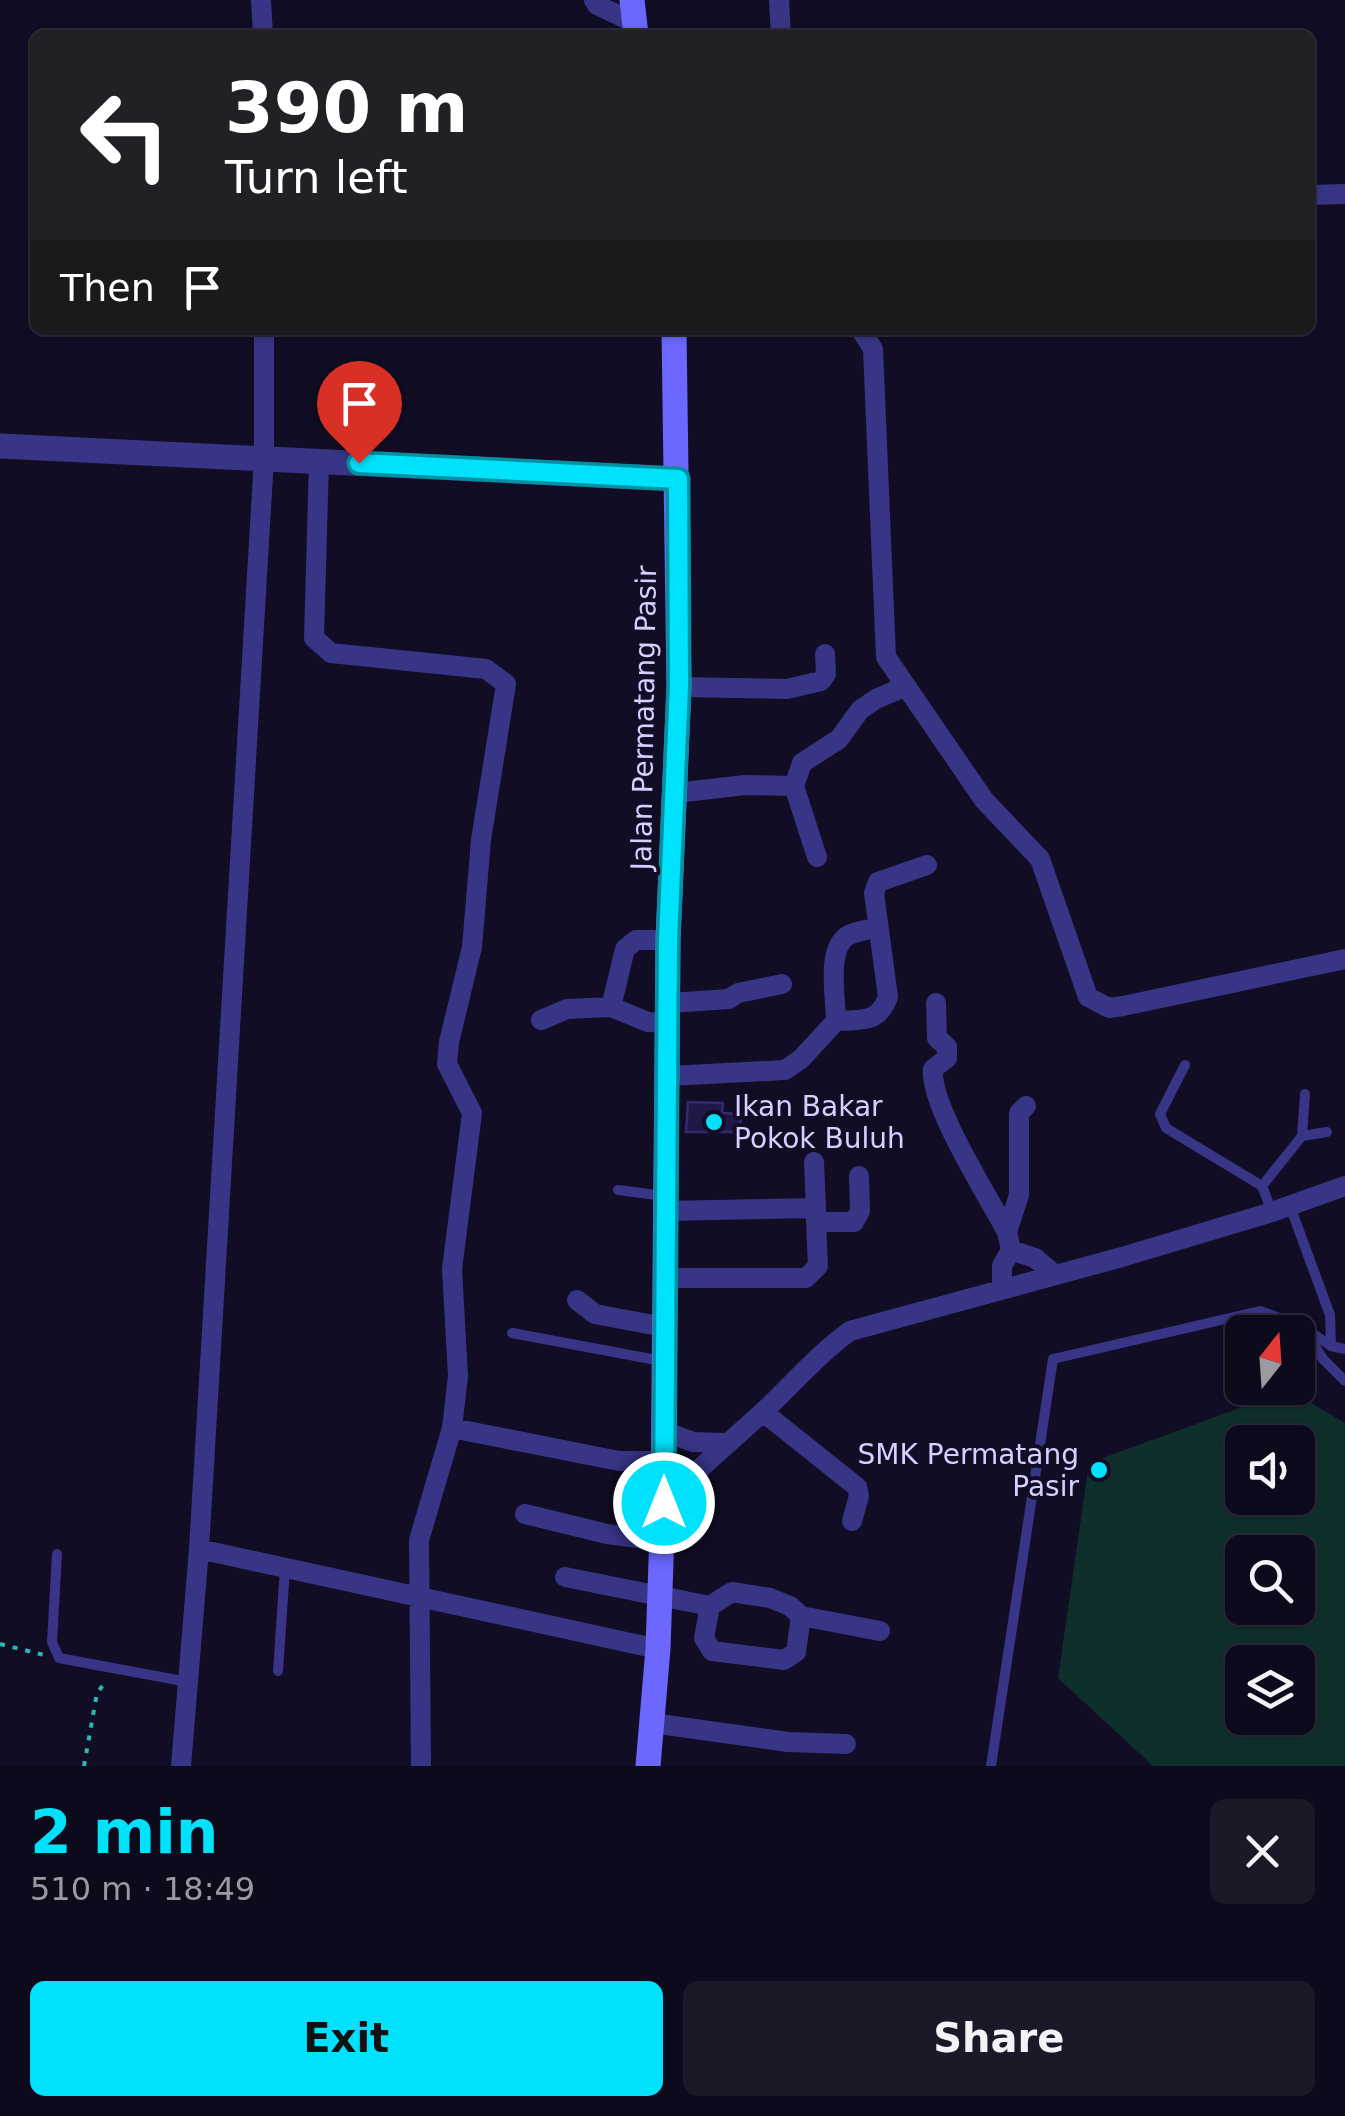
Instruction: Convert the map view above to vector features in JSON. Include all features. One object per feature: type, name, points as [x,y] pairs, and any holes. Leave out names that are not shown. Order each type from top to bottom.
[{"type":"main road","name":"Jalan Permatang Pasir","points":[[648,1766],[664,1503],[668,940],[679,686],[674,335]]},
{"type":"street","points":[[261,0],[262,30]]},
{"type":"street","points":[[594,0],[597,5],[634,19]]},
{"type":"street","points":[[779,0],[781,30]]},
{"type":"street","points":[[1315,194],[1345,194]]},
{"type":"street","points":[[186,1765],[264,458],[264,335]]},
{"type":"street","points":[[865,335],[874,349],[886,657],[984,800],[1040,859],[1088,997],[1109,1008],[1123,1006],[1345,959]]},
{"type":"street","points":[[0,446],[678,479]]},
{"type":"street","points":[[319,461],[314,638],[331,653],[486,669],[506,684],[481,840],[472,947],[447,1064],[472,1112],[452,1269],[458,1376],[452,1428],[419,1540],[421,1766]]},
{"type":"street","points":[[679,686],[787,688],[821,681],[826,674],[825,654]]},
{"type":"street","points":[[817,857],[794,786],[802,763],[839,739],[860,710],[906,686]]},
{"type":"street","points":[[676,794],[745,785],[794,786]]},
{"type":"street","points":[[836,1021],[873,1017],[882,1012],[888,997],[874,893],[878,882],[927,866]]},
{"type":"street","points":[[669,1076],[786,1070],[801,1060],[836,1021],[836,959],[840,942],[850,934],[878,927]]},
{"type":"street","points":[[611,1007],[626,948],[636,940],[668,940]]},
{"type":"street","points":[[541,1020],[566,1009],[611,1007],[648,1022],[738,993],[782,984]]},
{"type":"street","points":[[936,1003],[938,1038],[947,1047],[947,1058],[932,1069],[931,1083],[1009,1241],[1054,1274]]},
{"type":"street","points":[[1002,1288],[1002,1266],[1020,1195],[1019,1113],[1026,1106]]},
{"type":"street","points":[[666,1278],[806,1278],[818,1266],[814,1162]]},
{"type":"street","points":[[665,1204],[816,1215],[854,1222],[860,1212],[859,1176]]},
{"type":"street","points":[[664,1503],[725,1443],[764,1412],[820,1352],[850,1332],[1281,1209],[1345,1186]]},
{"type":"street","points":[[577,1300],[595,1314],[664,1326]]},
{"type":"street","points":[[764,1412],[857,1487],[852,1521]]},
{"type":"street","points":[[452,1428],[619,1461],[664,1461]]},
{"type":"street","points":[[664,1431],[692,1442],[725,1443]]},
{"type":"street","points":[[525,1514],[607,1534],[662,1541]]},
{"type":"street","points":[[200,1549],[658,1649]]},
{"type":"street","points":[[566,1577],[710,1606],[732,1592],[770,1598],[790,1606],[801,1616],[880,1631]]},
{"type":"street","points":[[710,1606],[704,1638],[712,1651],[784,1660],[796,1652],[801,1616]]},
{"type":"street","points":[[652,1723],[788,1742],[846,1744]]},
{"type":"lane","points":[[1185,1065],[1160,1114],[1166,1128],[1262,1186],[1281,1209],[1330,1315],[1332,1346]]},
{"type":"lane","points":[[1262,1186],[1302,1136],[1306,1094]]},
{"type":"lane","points":[[1302,1136],[1327,1132]]},
{"type":"lane","points":[[618,1190],[665,1204]]},
{"type":"lane","points":[[1239,1315],[1260,1310],[1273,1315]]},
{"type":"lane","points":[[990,1766],[1053,1359],[1225,1318]]},
{"type":"lane","points":[[512,1334],[663,1361]]},
{"type":"lane","points":[[1315,1335],[1345,1349]]},
{"type":"lane","points":[[1315,1346],[1345,1382]]},
{"type":"lane","points":[[57,1554],[52,1642],[58,1658],[188,1682]]},
{"type":"lane","points":[[278,1671],[285,1568]]},
{"type":"path","points":[[0,1644],[58,1658]]},
{"type":"path","points":[[84,1766],[97,1693],[117,1669]]},
{"type":"green space","points":[[1248,1405],[1314,1405],[1345,1423],[1345,1766],[1153,1766],[1058,1678],[1089,1463]]},
{"type":"building","name":"Ikan Bakar Pokok Buluh","points":[[688,1102],[723,1103],[722,1113],[741,1114],[740,1132],[686,1132]]},
{"type":"place","name":"Ikan Bakar Pokok Buluh","points":[[714,1122]]},
{"type":"place","name":"SMK Permatang Pasir","points":[[1099,1470]]},
{"type":"route","points":[[359,463],[678,479],[679,686],[668,940],[664,1503]]}]
